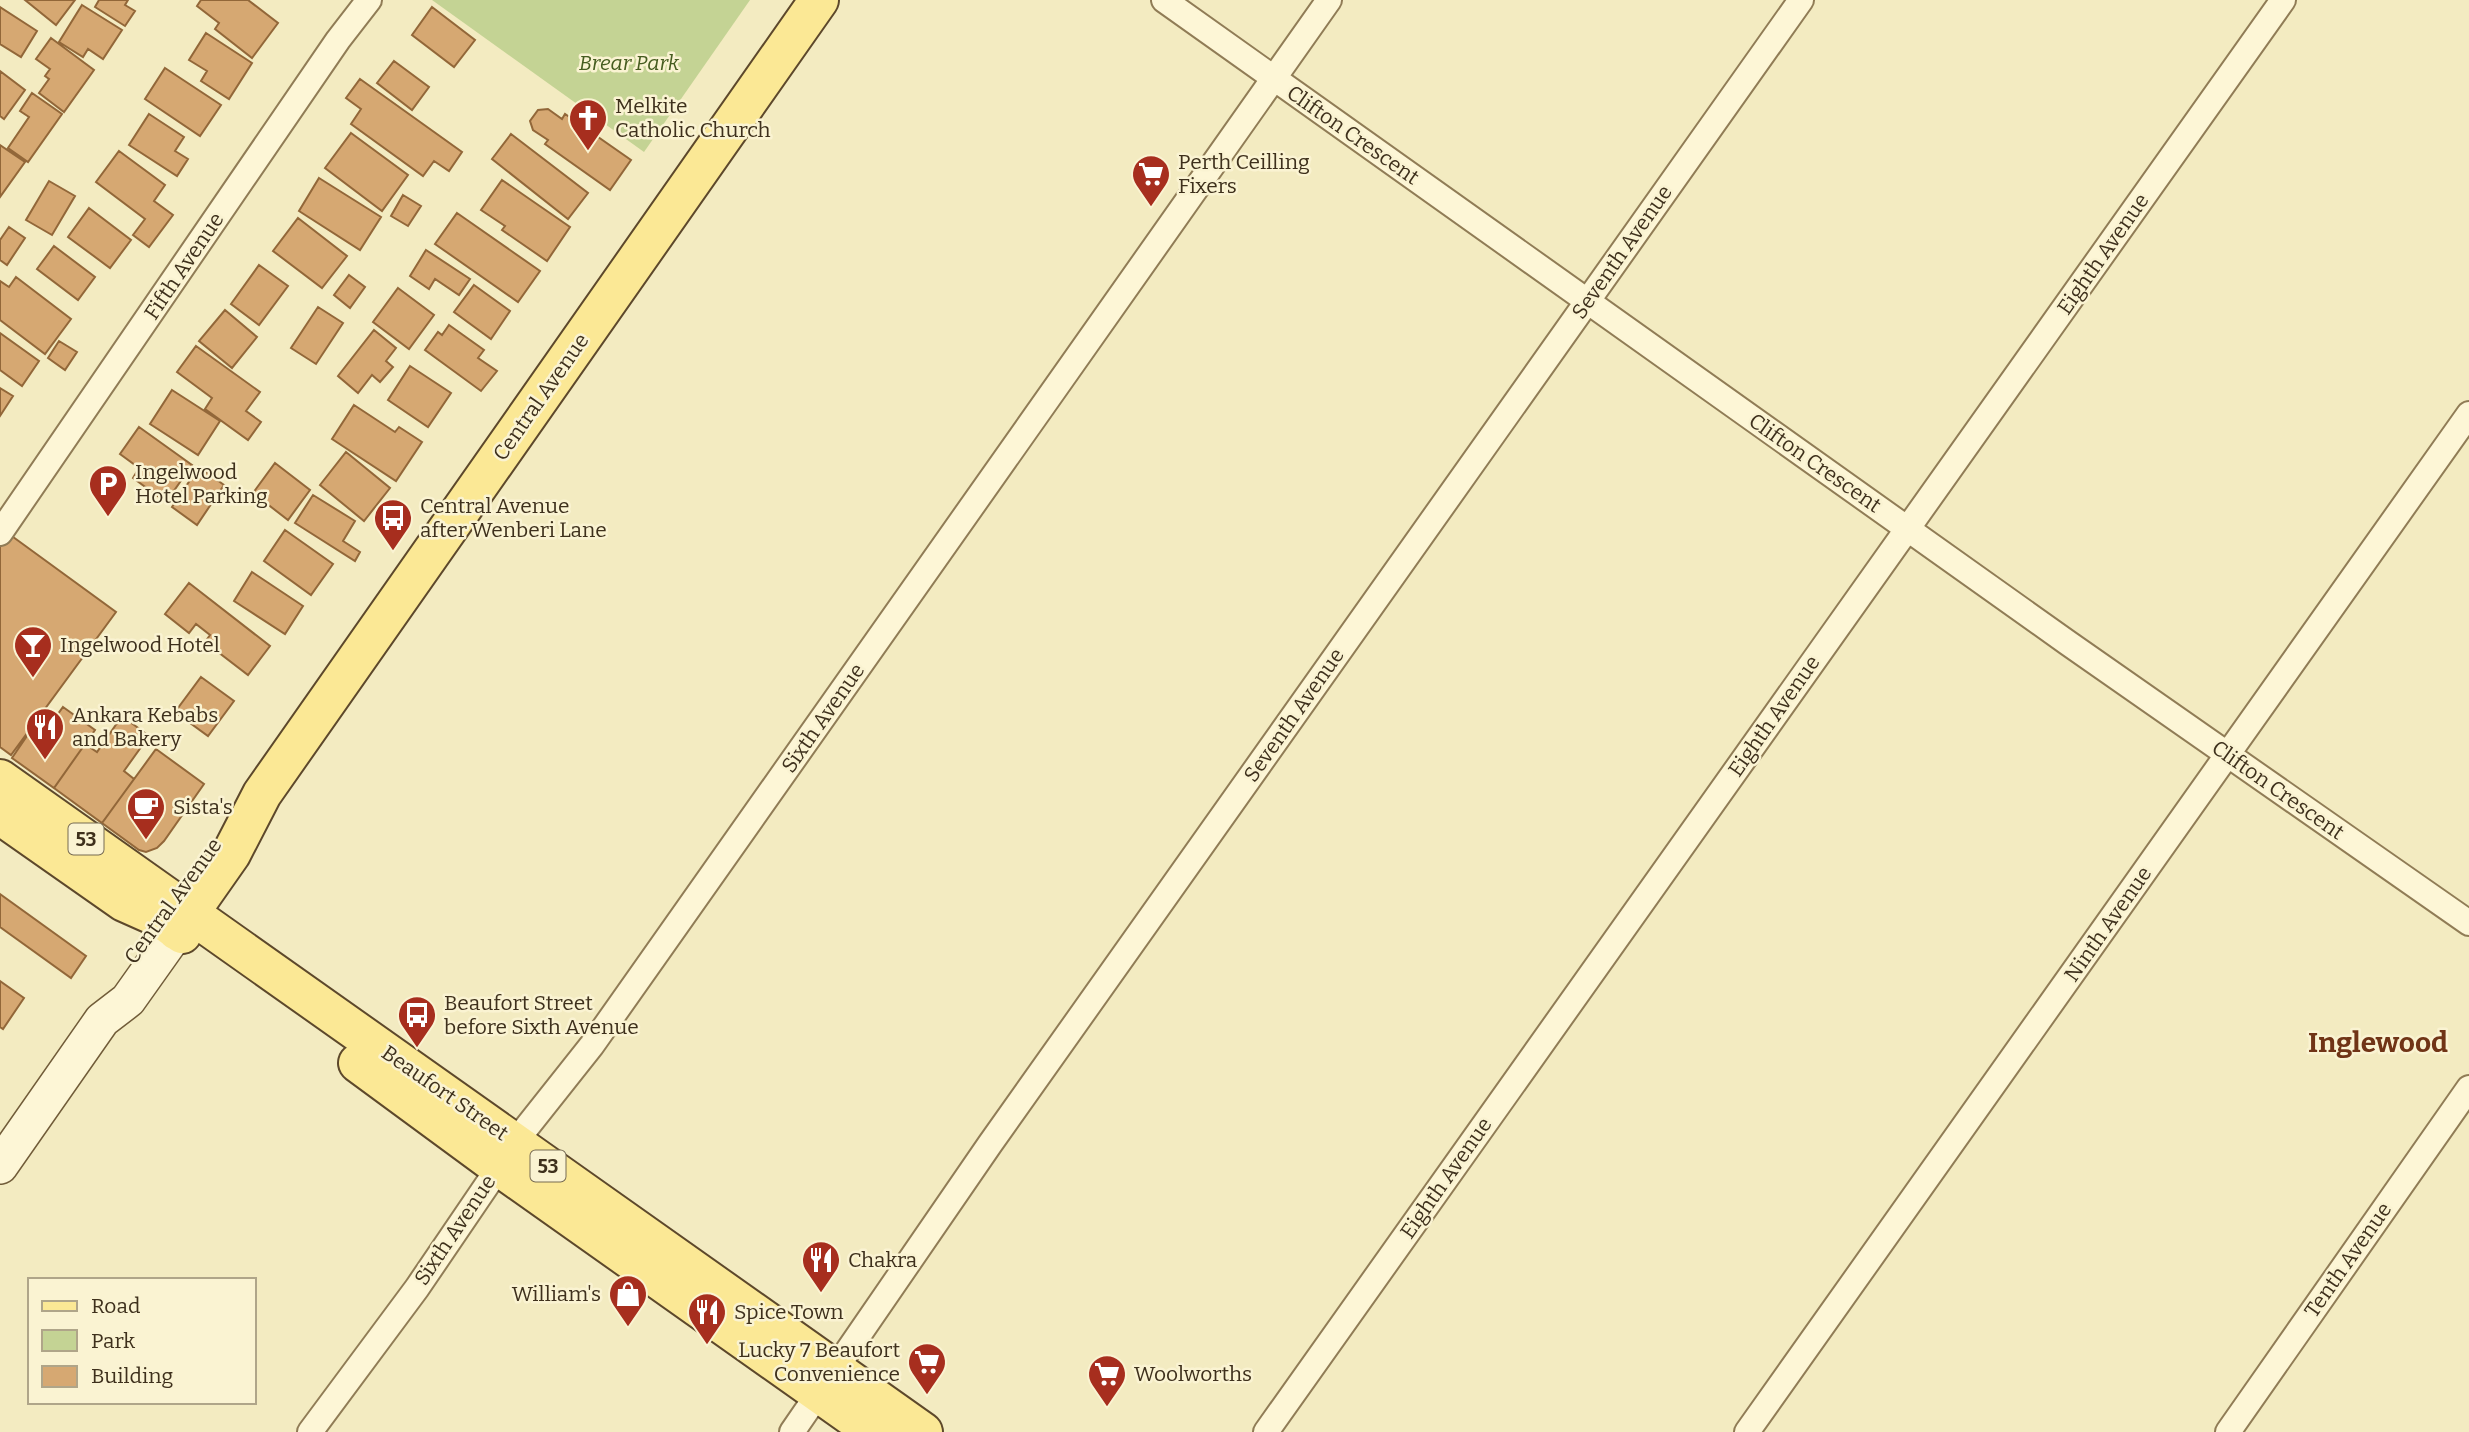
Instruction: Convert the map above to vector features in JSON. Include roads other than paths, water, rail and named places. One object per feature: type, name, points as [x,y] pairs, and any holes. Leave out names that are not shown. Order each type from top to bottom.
[{"type":"main road","name":"Central Avenue","points":[[0,1166],[102,1020],[111,988],[175,916],[215,840],[262,794],[819,0]]},
{"type":"main road","name":"Beaufort Street","points":[[0,779],[175,916],[214,955],[507,1155],[826,1382],[923,1432]]},
{"type":"main road","name":"Beaufort Street","points":[[0,815],[124,902],[175,916]]},
{"type":"main road","name":"Beaufort Street","points":[[826,1382],[874,1432]]},
{"type":"street","name":"Fifth Avenue","points":[[0,533],[338,40],[369,0]]},
{"type":"street","name":"Clifton Crescent","points":[[1164,0],[2228,756],[2469,923]]},
{"type":"street","name":"Sixth Avenue","points":[[310,1432],[417,1287],[507,1155],[592,1045],[1329,0]]},
{"type":"street","name":"Seventh Avenue","points":[[792,1432],[990,1144],[1801,0]]},
{"type":"street","name":"Eighth Avenue","points":[[1266,1432],[2284,0]]},
{"type":"street","name":"Ninth Avenue","points":[[1747,1432],[2469,414]]},
{"type":"street","name":"Tenth Avenue","points":[[2228,1432],[2469,1088]]},
{"type":"place","name":"Melkite Catholic Church","points":[[588,152]]},
{"type":"place","name":"Perth Ceilling Fixers","points":[[1151,208]]},
{"type":"place","name":"Ingelwood Hotel Parking","points":[[108,518]]},
{"type":"place","name":"Central Avenue after Wenberi Lane","points":[[393,552]]},
{"type":"place","name":"Ingelwood Hotel","points":[[33,679]]},
{"type":"place","name":"Ankara Kebabs and Bakery","points":[[45,761]]},
{"type":"place","name":"Sista's","points":[[146,841]]},
{"type":"place","name":"Beaufort Street before Sixth Avenue","points":[[417,1049]]},
{"type":"place","name":"Chakra","points":[[821,1294]]},
{"type":"place","name":"William's","points":[[628,1328]]},
{"type":"place","name":"Spice Town","points":[[707,1346]]},
{"type":"place","name":"Lucky 7 Beaufort Convenience","points":[[927,1396]]},
{"type":"place","name":"Woolworths","points":[[1107,1408]]},
{"type":"district","name":"Inglewood","points":[[2378,1042]]},
{"type":"park label","name":"Brear Park","points":[[629,63]]}]
